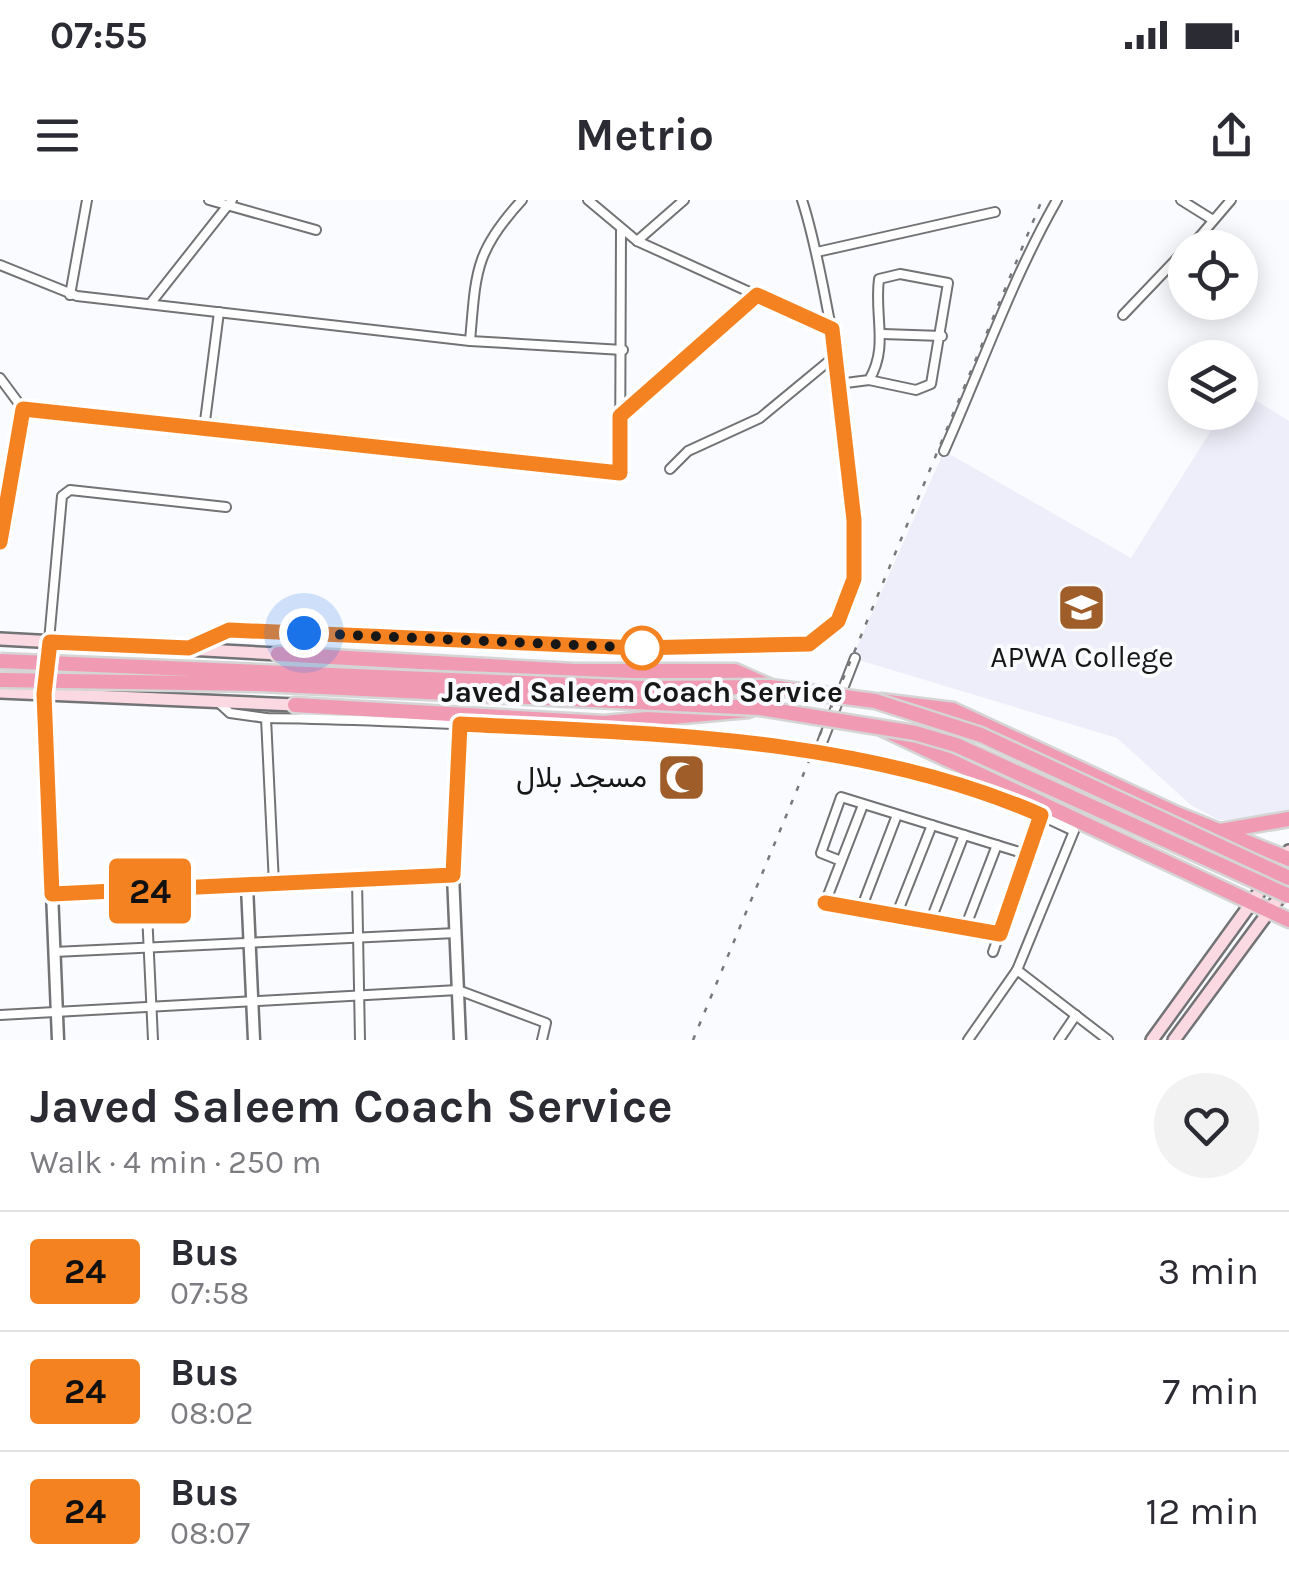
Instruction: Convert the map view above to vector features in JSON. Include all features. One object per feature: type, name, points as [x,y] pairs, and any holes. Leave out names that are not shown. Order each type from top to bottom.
[{"type":"highway","points":[[278,654],[520,669],[735,671],[770,687]]},
{"type":"highway","points":[[0,662],[644,688],[770,687],[953,710],[1176,814],[1288,856]]},
{"type":"highway","points":[[0,680],[260,684],[760,708],[879,727],[956,745],[1289,896]]},
{"type":"highway","points":[[875,701],[981,735],[1289,881]]},
{"type":"highway","points":[[295,704],[604,722],[674,720],[760,708]]},
{"type":"highway","points":[[879,727],[1289,920]]},
{"type":"highway","points":[[1219,831],[1289,820]]},
{"type":"main road","points":[[0,639],[278,654]]},
{"type":"main road","points":[[0,692],[295,704]]},
{"type":"main road","points":[[1152,1040],[1288,856]]},
{"type":"main road","points":[[1174,1040],[1289,881]]},
{"type":"street","points":[[70,294],[87,200]]},
{"type":"street","points":[[209,200],[316,230]]},
{"type":"street","points":[[470,341],[476,270],[486,244],[522,200]]},
{"type":"street","points":[[588,200],[637,241],[832,329]]},
{"type":"street","points":[[637,241],[684,200]]},
{"type":"street","points":[[189,648],[229,630],[638,648],[809,644],[838,621],[854,579],[854,520],[832,329],[818,252],[802,200]]},
{"type":"street","points":[[944,451],[1012,298],[1020,268],[1057,200]]},
{"type":"street","points":[[1182,200],[1213,220]]},
{"type":"street","points":[[1204,230],[1231,200]]},
{"type":"street","points":[[150,304],[230,203]]},
{"type":"street","points":[[818,252],[995,212]]},
{"type":"street","points":[[23,409],[620,473],[621,231]]},
{"type":"street","points":[[1,267],[70,294],[470,341],[623,350]]},
{"type":"street","points":[[1123,315],[1168,269]]},
{"type":"street","points":[[838,384],[869,380],[916,390],[926,387],[934,374],[948,283],[900,274],[880,279],[884,334],[876,344],[878,365],[869,380]]},
{"type":"street","points":[[620,416],[757,295]]},
{"type":"street","points":[[204,430],[219,312]]},
{"type":"street","points":[[884,334],[942,336]]},
{"type":"street","points":[[670,469],[688,451],[760,418],[835,356]]},
{"type":"street","points":[[0,378],[23,409],[16,468],[6,490],[0,542]]},
{"type":"street","points":[[58,1040],[44,694],[62,496],[70,490],[226,507]]},
{"type":"street","points":[[818,752],[854,658]]},
{"type":"street","points":[[218,702],[230,712],[266,718],[617,732],[818,752],[939,779],[1041,815],[1074,832],[1017,970],[968,1040]]},
{"type":"street","points":[[266,718],[274,884]]},
{"type":"street","points":[[460,724],[453,875],[460,1040]]},
{"type":"street","points":[[841,862],[821,853],[841,797],[1030,854]]},
{"type":"street","points":[[863,805],[825,903],[1000,934]]},
{"type":"street","points":[[861,910],[897,815]]},
{"type":"street","points":[[993,952],[1041,815]]},
{"type":"street","points":[[896,916],[932,825]]},
{"type":"street","points":[[930,922],[964,835]]},
{"type":"street","points":[[965,928],[997,845]]},
{"type":"street","points":[[52,894],[453,875]]},
{"type":"street","points":[[356,880],[360,1040]]},
{"type":"street","points":[[246,886],[254,1040]]},
{"type":"street","points":[[146,891],[153,1040]]},
{"type":"street","points":[[54,952],[456,934]]},
{"type":"street","points":[[1017,970],[1108,1040]]},
{"type":"street","points":[[0,1015],[458,990],[546,1023],[542,1040]]},
{"type":"street","points":[[1058,1040],[1076,1015]]},
{"type":"shaded area","name":"APWA College","points":[[1258,402],[1289,421],[1289,819],[1219,820],[1191,805],[1117,738],[852,658],[944,451],[1131,558],[1211,430],[1258,430]]},
{"type":"railway","points":[[693,1040],[1042,200]]},
{"type":"bus line","name":"24","points":[[0,542],[6,490],[16,468],[23,409],[620,473],[620,416],[757,295],[832,329],[854,520],[854,579],[838,621],[809,644],[638,648],[229,630],[189,648],[50,642],[44,694],[52,894],[453,875],[460,724],[617,732],[854,758],[939,779],[1041,815],[1000,934],[825,903]]},
{"type":"place","name":"APWA College","points":[[1082,608]]},
{"type":"place","name":"Javed Saleem Coach Service","points":[[642,648]]},
{"type":"place","name":"مسجد بلال","points":[[682,777]]},
{"type":"route","points":[[304,633],[642,648]]}]
